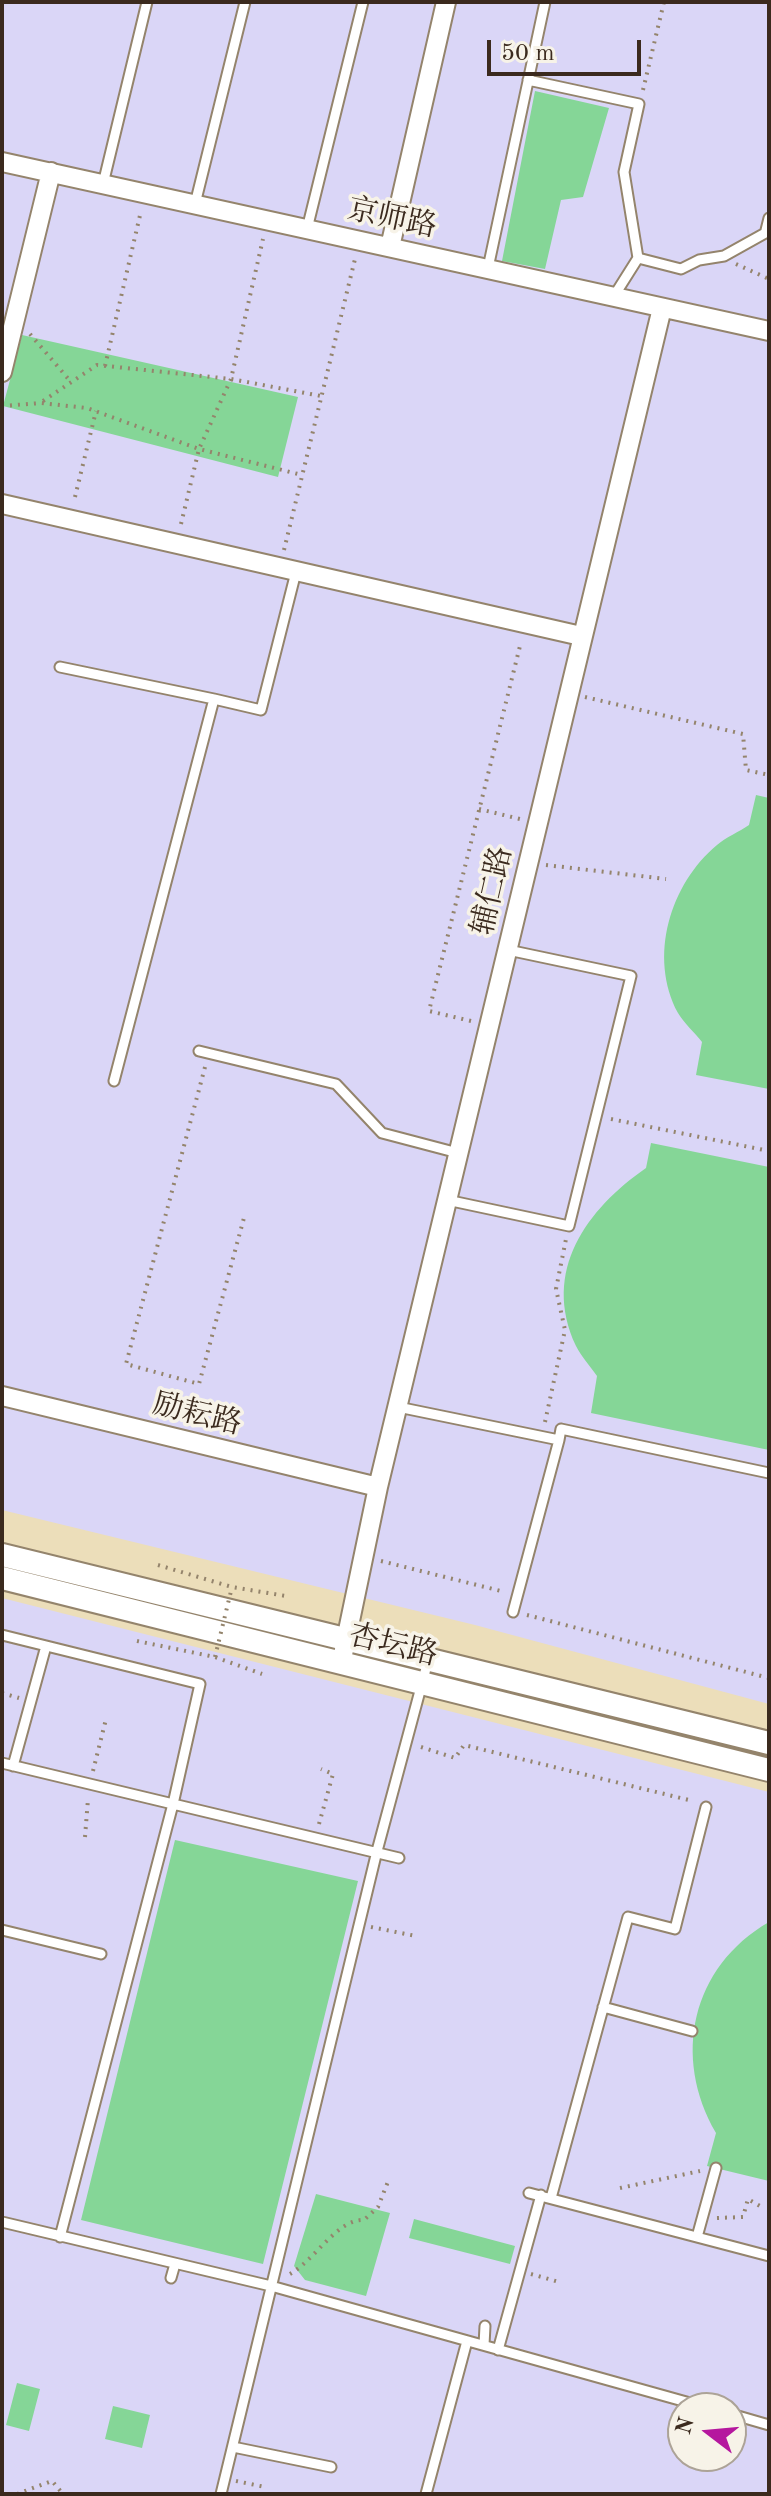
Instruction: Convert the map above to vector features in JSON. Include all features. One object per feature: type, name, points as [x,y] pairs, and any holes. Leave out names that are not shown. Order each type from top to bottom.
[{"type":"street","points":[[390,247],[446,2]]},
{"type":"street","name":"京师路","points":[[2,162],[769,331]]},
{"type":"street","points":[[2,372],[51,172]]},
{"type":"street","name":"辅仁路","points":[[341,1664],[378,1487],[662,308]]},
{"type":"street","points":[[2,504],[581,636]]},
{"type":"street","name":"励耘路","points":[[2,1396],[378,1487]]},
{"type":"street","name":"杏坛路","points":[[2,1555],[769,1743]]},
{"type":"street","name":"杏坛路","points":[[2,1578],[769,1770]]},
{"type":"lane","points":[[103,184],[147,2]]},
{"type":"lane","points":[[195,204],[245,2]]},
{"type":"lane","points":[[307,229],[363,2]]},
{"type":"lane","points":[[488,268],[545,2]]},
{"type":"lane","points":[[528,80],[639,104],[624,172],[638,258],[614,297]]},
{"type":"lane","points":[[638,258],[681,269],[699,260],[724,256],[768,230],[769,218]]},
{"type":"lane","points":[[60,667],[261,710],[288,570]]},
{"type":"lane","points":[[114,1081],[214,699]]},
{"type":"lane","points":[[447,1200],[569,1226],[597,1116],[631,976],[508,950]]},
{"type":"lane","points":[[204,1052],[336,1084],[382,1133],[458,1153]]},
{"type":"lane","points":[[398,1407],[559,1440]]},
{"type":"lane","points":[[513,1612],[561,1429],[769,1473]]},
{"type":"lane","points":[[2,1635],[200,1684],[173,1804],[60,2237]]},
{"type":"lane","points":[[13,1766],[46,1646]]},
{"type":"lane","points":[[221,2494],[377,1851],[428,1661]]},
{"type":"lane","points":[[2,1763],[399,1858]]},
{"type":"lane","points":[[498,2350],[628,1917],[675,1929],[706,1807]]},
{"type":"lane","points":[[2,1930],[101,1954]]},
{"type":"lane","points":[[603,2007],[692,2031]]},
{"type":"lane","points":[[697,2237],[716,2168]]},
{"type":"lane","points":[[529,2193],[769,2256]]},
{"type":"lane","points":[[2,2222],[175,2264],[272,2283],[667,2397]]},
{"type":"lane","points":[[171,2278],[175,2264]]},
{"type":"lane","points":[[484,2345],[485,2326]]},
{"type":"lane","points":[[426,2494],[467,2341]]},
{"type":"lane","points":[[747,2419],[769,2425]]},
{"type":"lane","points":[[233,2447],[331,2467]]},
{"type":"path","points":[[639,104],[664,2]]},
{"type":"path","points":[[105,366],[145,193]]},
{"type":"path","points":[[181,524],[199,449],[231,379],[268,220]]},
{"type":"path","points":[[288,570],[302,475],[359,240]]},
{"type":"path","points":[[724,256],[769,279]]},
{"type":"path","points":[[15,317],[72,383]]},
{"type":"path","points":[[41,403],[97,365],[231,379],[321,396]]},
{"type":"path","points":[[2,406],[41,403],[96,411],[199,449],[302,475]]},
{"type":"path","points":[[75,497],[96,411]]},
{"type":"path","points":[[489,1025],[429,1011],[525,623]]},
{"type":"path","points":[[568,693],[743,734],[746,770],[769,775]]},
{"type":"path","points":[[479,809],[537,823]]},
{"type":"path","points":[[528,863],[666,879]]},
{"type":"path","points":[[204,1052],[126,1364],[199,1384],[245,1214]]},
{"type":"path","points":[[597,1116],[769,1151]]},
{"type":"path","points":[[542,1436],[565,1330],[556,1289],[569,1226]]},
{"type":"path","points":[[364,1557],[517,1595]]},
{"type":"path","points":[[158,1565],[232,1587],[286,1596]]},
{"type":"path","points":[[215,1657],[232,1587]]},
{"type":"path","points":[[513,1612],[769,1678]]},
{"type":"path","points":[[137,1641],[215,1657],[262,1674]]},
{"type":"path","points":[[85,1837],[89,1784],[106,1719]]},
{"type":"path","points":[[410,1727],[422,1750],[455,1758],[464,1745],[693,1801],[706,1807]]},
{"type":"path","points":[[315,1837],[333,1774],[321,1769]]},
{"type":"path","points":[[359,1924],[416,1936]]},
{"type":"path","points":[[620,2188],[716,2168]]},
{"type":"path","points":[[272,2283],[293,2273],[334,2238],[341,2226],[352,2219],[364,2220],[378,2207],[389,2179]]},
{"type":"path","points":[[702,2219],[743,2217],[748,2199],[760,2206]]},
{"type":"path","points":[[520,2271],[559,2282]]},
{"type":"path","points":[[225,2478],[265,2487]]},
{"type":"path","points":[[17,2494],[52,2481],[63,2494]]},
{"type":"shaded area","points":[[2,2],[769,2],[769,1704],[475,1625],[2,1510]]},
{"type":"shaded area","points":[[2,1598],[769,1792],[769,2494],[2,2494]]},
{"type":"green space","points":[[535,91],[609,108],[583,197],[561,200],[545,269],[502,261]]},
{"type":"green space","points":[[22,335],[298,397],[278,477],[3,406]]},
{"type":"green space","points":[[756,795],[769,798],[769,1089],[696,1075],[702,1042],[678,1013],[665,969],[665,946],[676,901],[701,861],[724,839],[749,825]]},
{"type":"green space","points":[[651,1143],[769,1167],[769,1450],[591,1413],[597,1376],[576,1346],[567,1318],[564,1292],[567,1268],[576,1244],[589,1223],[605,1203],[646,1168]]},
{"type":"green space","points":[[175,1840],[358,1881],[263,2264],[81,2220]]},
{"type":"green space","points":[[769,1922],[769,2181],[707,2166],[716,2133],[702,2104],[693,2045],[697,2016],[706,1988],[722,1963],[743,1941]]},
{"type":"green space","points":[[316,2194],[390,2213],[366,2296],[305,2280],[294,2266]]},
{"type":"green space","points":[[414,2219],[515,2246],[510,2264],[409,2238]]},
{"type":"green space","points":[[17,2383],[40,2389],[29,2431],[6,2425]]},
{"type":"green space","points":[[113,2406],[150,2415],[142,2448],[105,2439]]}]
